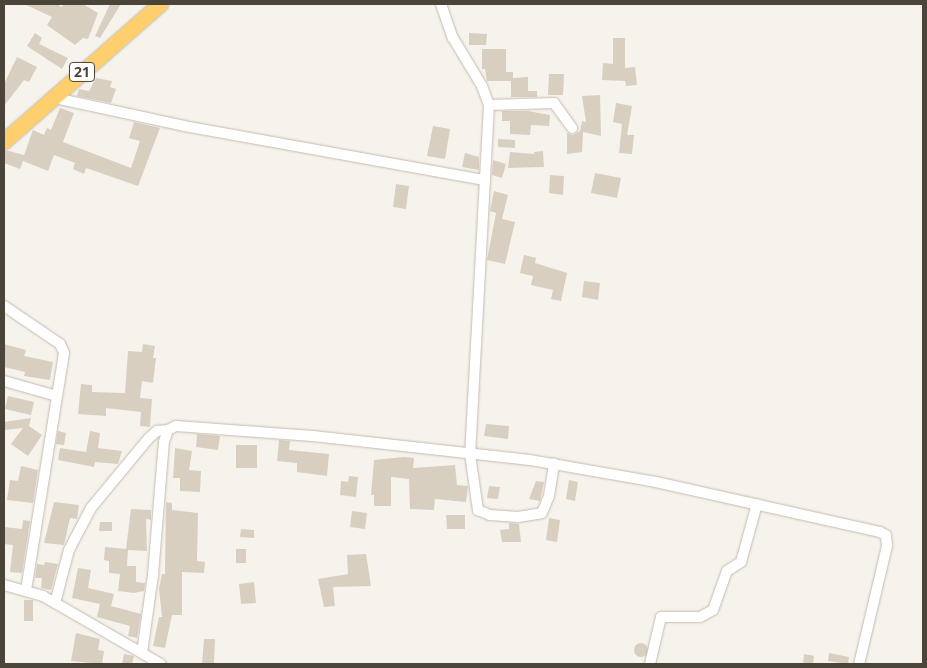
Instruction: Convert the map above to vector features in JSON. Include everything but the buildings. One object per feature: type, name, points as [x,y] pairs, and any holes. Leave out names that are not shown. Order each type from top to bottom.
[{"type":"highway","name":"21","points":[[4,141],[160,4]]},
{"type":"street","points":[[442,4],[446,23],[482,86],[489,105],[470,454],[478,510],[490,515],[518,517],[542,513],[549,496],[554,463]]},
{"type":"street","points":[[55,98],[193,128],[485,180]]},
{"type":"street","points":[[489,105],[554,103],[572,128]]},
{"type":"street","points":[[4,306],[64,348],[26,590]]},
{"type":"street","points":[[4,381],[56,396]]},
{"type":"street","points":[[55,603],[69,550],[92,508],[148,438],[157,431],[168,430],[176,426],[313,436],[554,463],[757,504],[886,535],[887,546],[858,664]]},
{"type":"street","points":[[142,653],[168,430]]},
{"type":"street","points":[[650,664],[661,616],[700,617],[713,610],[726,571],[741,562],[757,504]]},
{"type":"street","points":[[4,585],[26,590],[55,603],[161,664]]}]
